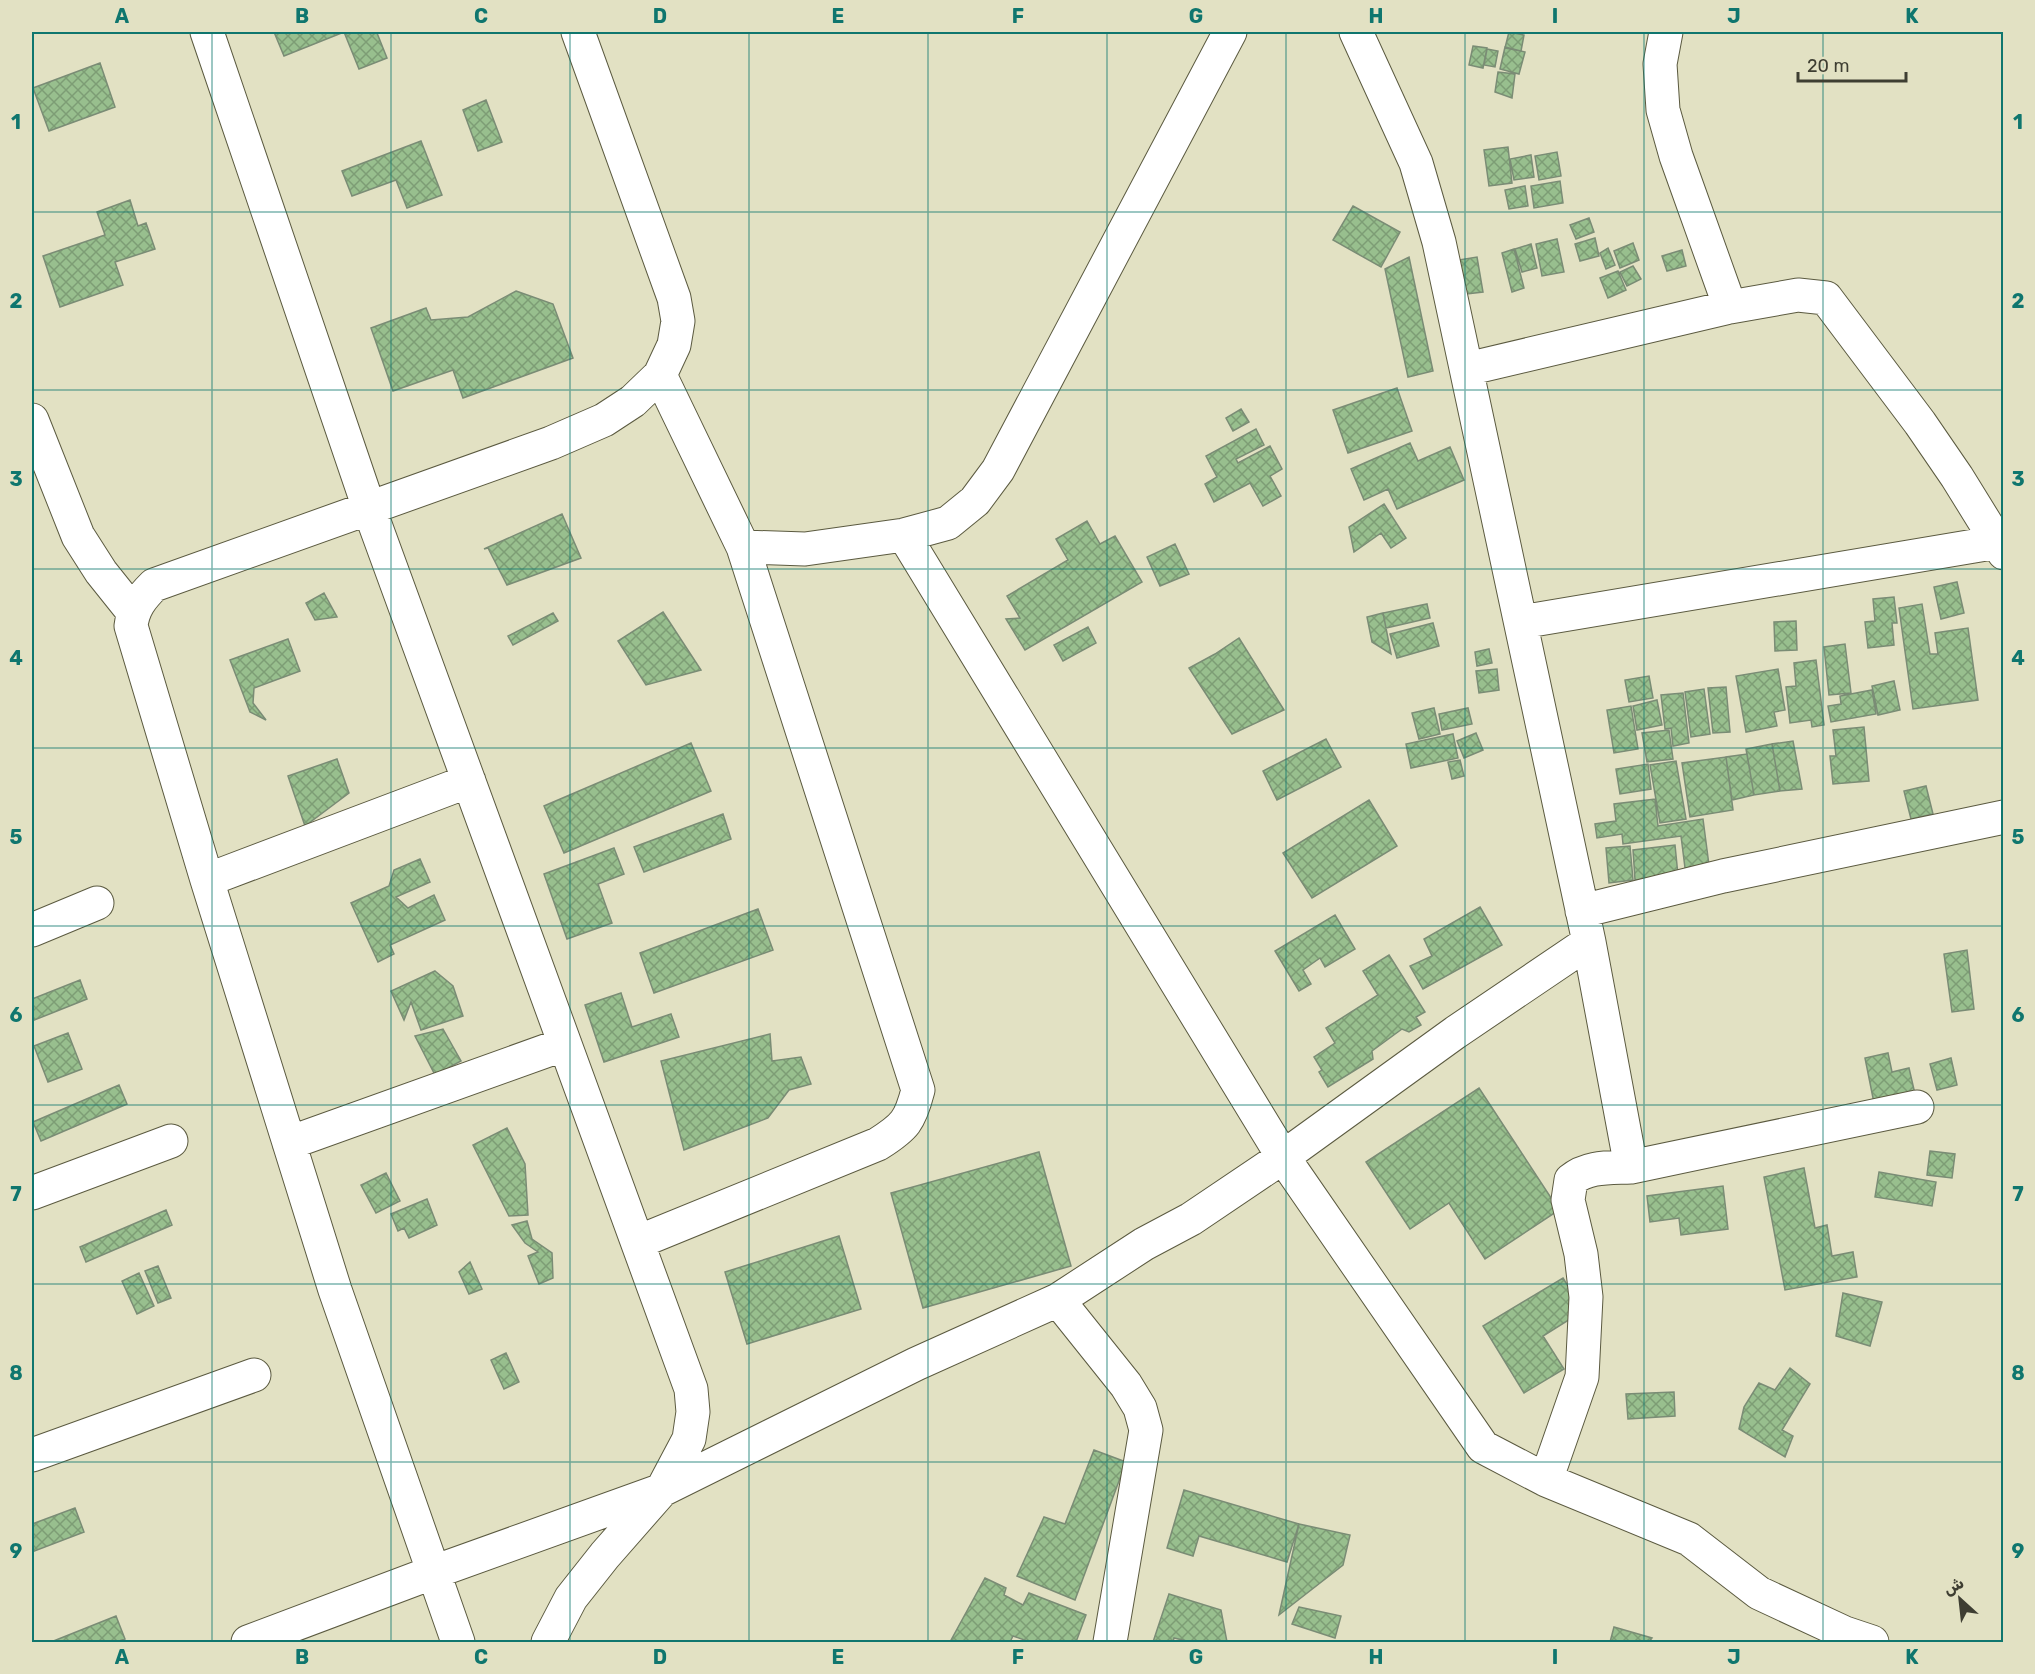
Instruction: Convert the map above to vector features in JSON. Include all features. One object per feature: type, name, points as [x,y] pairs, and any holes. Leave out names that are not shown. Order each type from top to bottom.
[{"type":"street","points":[[207,32],[369,508],[691,1389],[693,1412],[689,1439],[662,1490],[571,1598],[548,1642]]},
{"type":"street","points":[[458,1642],[335,1290],[207,880],[131,626],[133,612],[154,585],[550,443],[604,420],[633,401],[660,375],[674,345],[678,321],[674,298],[578,32]]},
{"type":"street","points":[[743,548],[805,549],[904,535],[948,523],[975,501],[998,471],[1230,32]]},
{"type":"street","points":[[1356,32],[1416,163],[1439,243],[1586,926],[1630,1167]]},
{"type":"street","points":[[1666,32],[1660,64],[1663,110],[1676,156],[1730,307]]},
{"type":"street","points":[[1467,369],[1730,307],[1798,295],[1826,298],[1920,423],[2001,548],[1521,622]]},
{"type":"street","points":[[638,1242],[878,1144],[901,1129],[913,1111],[918,1090],[743,548],[660,375]]},
{"type":"street","points":[[32,420],[78,536],[101,572],[133,612]]},
{"type":"street","points":[[904,535],[1283,1157],[1483,1447],[1546,1480],[1689,1539],[1758,1593],[1845,1633],[1872,1642]]},
{"type":"street","points":[[207,880],[469,781]]},
{"type":"street","points":[[248,1642],[662,1490],[916,1364],[1058,1300],[1144,1244],[1191,1219],[1283,1157],[1456,1032],[1586,926],[1723,876],[2004,817]]},
{"type":"street","points":[[32,930],[97,903]]},
{"type":"street","points":[[289,1143],[565,1044]]},
{"type":"street","points":[[1546,1480],[1582,1377],[1586,1297],[1581,1254],[1568,1200],[1571,1179],[1579,1173],[1592,1169],[1630,1167],[1917,1107]]},
{"type":"street","points":[[32,1193],[171,1141]]},
{"type":"street","points":[[1058,1300],[1126,1385],[1140,1408],[1146,1430],[1110,1642]]},
{"type":"street","points":[[32,1455],[254,1375]]},
{"type":"building","points":[[274,32],[344,32],[284,56]]},
{"type":"building","points":[[344,32],[381,32],[377,33],[387,58],[359,69]]},
{"type":"building","points":[[1509,32],[1524,35],[1521,51],[1505,48]]},
{"type":"building","points":[[1473,46],[1487,48],[1483,68],[1469,65]]},
{"type":"building","points":[[1505,47],[1525,52],[1519,74],[1500,69]]},
{"type":"building","points":[[1487,49],[1498,51],[1495,67],[1484,65]]},
{"type":"building","points":[[100,63],[115,107],[49,131],[33,88]]},
{"type":"building","points":[[1498,72],[1515,74],[1512,98],[1495,92]]},
{"type":"building","points":[[486,100],[502,142],[478,151],[463,110]]},
{"type":"building","points":[[421,141],[442,195],[407,208],[396,180],[352,196],[342,171]]},
{"type":"building","points":[[1508,147],[1512,183],[1489,186],[1484,150]]},
{"type":"building","points":[[1557,152],[1561,176],[1539,180],[1535,156]]},
{"type":"building","points":[[1531,155],[1534,177],[1514,180],[1510,159]]},
{"type":"building","points":[[1560,181],[1563,203],[1534,208],[1531,186]]},
{"type":"building","points":[[1525,186],[1528,206],[1509,209],[1505,190]]},
{"type":"building","points":[[130,200],[138,226],[146,223],[155,249],[115,262],[123,285],[60,307],[43,256],[105,235],[97,212]]},
{"type":"building","points":[[1353,206],[1400,232],[1381,267],[1333,240]]},
{"type":"building","points":[[1589,218],[1594,232],[1576,239],[1570,225]]},
{"type":"building","points":[[1595,238],[1599,256],[1580,261],[1575,244]]},
{"type":"building","points":[[1557,239],[1564,272],[1542,276],[1536,244]]},
{"type":"building","points":[[1633,243],[1639,260],[1620,268],[1614,251]]},
{"type":"building","points":[[1531,244],[1537,268],[1522,272],[1515,249]]},
{"type":"building","points":[[1608,248],[1615,265],[1606,269],[1600,253]]},
{"type":"building","points":[[1514,249],[1524,288],[1512,292],[1502,253]]},
{"type":"building","points":[[1682,250],[1686,266],[1667,271],[1662,256]]},
{"type":"building","points":[[1409,257],[1433,371],[1408,377],[1385,269]]},
{"type":"building","points":[[1477,257],[1483,292],[1458,295],[1452,261]]},
{"type":"building","points":[[1633,266],[1641,279],[1627,286],[1620,272]]},
{"type":"building","points":[[1618,271],[1626,290],[1608,298],[1600,278]]},
{"type":"building","points":[[516,291],[553,304],[573,358],[463,398],[453,370],[393,391],[371,328],[426,308],[431,320],[468,317]]},
{"type":"building","points":[[1397,388],[1412,431],[1348,453],[1333,410]]},
{"type":"building","points":[[1241,409],[1249,422],[1233,431],[1226,418]]},
{"type":"building","points":[[1256,429],[1264,445],[1236,459],[1238,463],[1270,446],[1282,469],[1270,476],[1281,496],[1263,506],[1250,483],[1214,502],[1205,484],[1217,477],[1206,456]]},
{"type":"building","points":[[1410,443],[1418,461],[1450,447],[1464,480],[1397,509],[1388,489],[1364,500],[1351,469]]},
{"type":"building","points":[[1384,504],[1406,538],[1391,548],[1381,533],[1354,552],[1349,527]]},
{"type":"building","points":[[562,514],[581,558],[507,585],[488,548],[484,549]]},
{"type":"building","points":[[1087,521],[1100,544],[1115,536],[1142,582],[1025,650],[1006,619],[1020,618],[1007,596],[1068,560],[1056,539]]},
{"type":"building","points":[[1175,544],[1189,574],[1160,586],[1147,557]]},
{"type":"building","points":[[1957,582],[1964,613],[1941,619],[1934,587]]},
{"type":"building","points":[[324,593],[337,617],[315,620],[306,603]]},
{"type":"building","points":[[1894,597],[1897,623],[1892,623],[1894,645],[1868,648],[1865,622],[1875,621],[1873,599]]},
{"type":"building","points":[[1427,604],[1430,618],[1386,628],[1383,613]]},
{"type":"building","points":[[1922,604],[1930,654],[1938,654],[1935,633],[1968,628],[1978,700],[1913,709],[1899,608]]},
{"type":"building","points":[[663,612],[701,670],[646,685],[618,641]]},
{"type":"building","points":[[553,613],[558,621],[513,645],[508,636]]},
{"type":"building","points":[[1383,613],[1391,654],[1372,642],[1367,617]]},
{"type":"building","points":[[1796,621],[1797,650],[1775,651],[1774,622]]},
{"type":"building","points":[[1433,623],[1439,646],[1397,658],[1390,634]]},
{"type":"building","points":[[1088,627],[1096,643],[1063,661],[1054,645]]},
{"type":"building","points":[[1239,638],[1284,710],[1232,734],[1189,668]]},
{"type":"building","points":[[288,639],[300,671],[254,688],[253,703],[266,720],[250,712],[230,660]]},
{"type":"building","points":[[1845,644],[1851,693],[1829,695],[1824,647]]},
{"type":"building","points":[[1489,649],[1492,663],[1477,666],[1475,652]]},
{"type":"building","points":[[1816,660],[1824,725],[1812,727],[1811,720],[1790,723],[1786,687],[1796,686],[1794,663]]},
{"type":"building","points":[[1497,669],[1499,690],[1479,693],[1476,671]]},
{"type":"building","points":[[1778,669],[1785,710],[1774,712],[1777,726],[1746,732],[1736,676]]},
{"type":"building","points":[[1649,676],[1653,698],[1629,702],[1625,680]]},
{"type":"building","points":[[1894,681],[1900,710],[1878,715],[1872,686]]},
{"type":"building","points":[[1726,687],[1730,732],[1713,733],[1708,688]]},
{"type":"building","points":[[1704,689],[1710,734],[1691,737],[1685,692]]},
{"type":"building","points":[[1872,690],[1876,714],[1831,722],[1828,706],[1841,704],[1840,696]]},
{"type":"building","points":[[1683,693],[1689,743],[1673,746],[1671,728],[1665,729],[1661,695]]},
{"type":"building","points":[[1657,700],[1662,725],[1637,730],[1633,706]]},
{"type":"building","points":[[1631,706],[1638,749],[1614,753],[1607,710]]},
{"type":"building","points":[[1434,708],[1440,734],[1419,739],[1412,713]]},
{"type":"building","points":[[1468,708],[1472,724],[1442,730],[1439,714]]},
{"type":"building","points":[[1864,727],[1869,781],[1833,784],[1830,756],[1836,756],[1833,730]]},
{"type":"building","points":[[1669,730],[1673,759],[1647,762],[1642,733]]},
{"type":"building","points":[[1476,733],[1483,750],[1464,758],[1457,741]]},
{"type":"building","points":[[1453,734],[1458,758],[1411,768],[1406,744]]},
{"type":"building","points":[[1326,739],[1341,767],[1277,800],[1263,771]]},
{"type":"building","points":[[1793,741],[1802,789],[1780,791],[1772,744]]},
{"type":"building","points":[[691,743],[711,791],[564,853],[544,806]]},
{"type":"building","points":[[1772,744],[1780,791],[1754,795],[1746,749]]},
{"type":"building","points":[[1747,754],[1754,795],[1732,800],[1726,757]]},
{"type":"building","points":[[1726,757],[1733,810],[1690,817],[1682,763]]},
{"type":"building","points":[[337,759],[349,793],[305,826],[288,776]]},
{"type":"building","points":[[1460,760],[1464,776],[1452,779],[1448,762]]},
{"type":"building","points":[[1676,761],[1686,819],[1660,823],[1650,765]]},
{"type":"building","points":[[1648,764],[1651,789],[1620,794],[1616,769]]},
{"type":"building","points":[[1926,786],[1933,814],[1911,819],[1904,791]]},
{"type":"building","points":[[1655,799],[1658,826],[1703,819],[1709,865],[1685,868],[1681,836],[1623,844],[1622,834],[1597,838],[1595,824],[1616,821],[1614,804]]},
{"type":"building","points":[[1369,800],[1397,846],[1312,898],[1283,853]]},
{"type":"building","points":[[723,814],[731,839],[644,872],[634,847]]},
{"type":"building","points":[[1675,845],[1678,875],[1635,880],[1633,850]]},
{"type":"building","points":[[1630,846],[1633,880],[1609,883],[1606,848]]},
{"type":"building","points":[[614,848],[624,874],[598,884],[612,923],[567,939],[544,874]]},
{"type":"building","points":[[420,859],[430,882],[396,897],[408,908],[434,895],[445,920],[390,945],[394,954],[378,962],[351,903],[389,886],[394,870]]},
{"type":"building","points":[[1480,907],[1502,945],[1423,989],[1410,966],[1432,956],[1424,939]]},
{"type":"building","points":[[758,909],[773,950],[654,993],[640,953]]},
{"type":"building","points":[[1335,915],[1355,949],[1325,967],[1320,958],[1303,970],[1311,984],[1299,991],[1275,951]]},
{"type":"building","points":[[1967,950],[1974,1009],[1952,1012],[1944,954]]},
{"type":"building","points":[[1389,955],[1425,1012],[1416,1017],[1421,1025],[1409,1032],[1402,1029],[1372,1051],[1373,1059],[1328,1087],[1319,1072],[1322,1070],[1314,1057],[1335,1043],[1326,1028],[1378,995],[1363,971]]},
{"type":"building","points":[[435,971],[453,986],[463,1016],[421,1030],[411,1002],[404,1020],[391,991]]},
{"type":"building","points":[[80,980],[87,999],[32,1021],[32,999]]},
{"type":"building","points":[[621,993],[632,1027],[671,1014],[679,1037],[604,1062],[585,1005]]},
{"type":"building","points":[[443,1029],[461,1061],[435,1075],[415,1036]]},
{"type":"building","points":[[68,1033],[82,1069],[48,1082],[34,1046]]},
{"type":"building","points":[[770,1034],[772,1061],[801,1057],[811,1084],[789,1090],[768,1118],[684,1150],[661,1061]]},
{"type":"building","points":[[1888,1053],[1892,1072],[1909,1068],[1915,1094],[1874,1103],[1865,1058]]},
{"type":"building","points":[[1951,1058],[1957,1085],[1937,1090],[1930,1064]]},
{"type":"building","points":[[119,1085],[127,1104],[41,1141],[33,1122]]},
{"type":"building","points":[[1479,1088],[1559,1210],[1485,1259],[1449,1203],[1410,1229],[1366,1162]]},
{"type":"building","points":[[507,1128],[525,1164],[528,1215],[509,1216],[473,1145]]},
{"type":"building","points":[[1930,1151],[1955,1154],[1952,1178],[1927,1175]]},
{"type":"building","points":[[1039,1152],[1071,1266],[923,1308],[891,1193]]},
{"type":"building","points":[[1804,1168],[1815,1228],[1827,1225],[1832,1256],[1853,1252],[1857,1277],[1785,1290],[1764,1177]]},
{"type":"building","points":[[1879,1172],[1936,1182],[1932,1206],[1875,1197]]},
{"type":"building","points":[[386,1173],[400,1201],[376,1213],[361,1185]]},
{"type":"building","points":[[1723,1186],[1728,1229],[1681,1235],[1679,1218],[1650,1222],[1647,1196]]},
{"type":"building","points":[[427,1199],[437,1225],[409,1238],[404,1228],[398,1231],[391,1214]]},
{"type":"building","points":[[166,1210],[172,1225],[86,1262],[80,1247]]},
{"type":"building","points":[[527,1221],[532,1239],[552,1253],[553,1278],[539,1284],[528,1256],[538,1252],[525,1243],[512,1225]]},
{"type":"building","points":[[839,1236],[861,1309],[747,1344],[725,1272]]},
{"type":"building","points":[[470,1262],[482,1289],[469,1294],[459,1272]]},
{"type":"building","points":[[158,1266],[171,1298],[158,1303],[145,1271]]},
{"type":"building","points":[[139,1273],[154,1306],[137,1314],[122,1281]]},
{"type":"building","points":[[1563,1278],[1583,1311],[1543,1336],[1564,1369],[1524,1393],[1483,1326]]},
{"type":"building","points":[[1843,1293],[1882,1302],[1870,1346],[1836,1336]]},
{"type":"building","points":[[506,1353],[519,1382],[504,1389],[491,1360]]},
{"type":"building","points":[[1790,1368],[1810,1384],[1782,1430],[1793,1436],[1785,1457],[1739,1429],[1744,1407],[1759,1383],[1775,1390]]},
{"type":"building","points":[[1674,1392],[1675,1416],[1628,1419],[1626,1394]]},
{"type":"building","points":[[1094,1450],[1126,1462],[1075,1600],[1017,1576],[1044,1517],[1065,1524]]},
{"type":"building","points":[[1184,1490],[1299,1524],[1287,1562],[1199,1536],[1193,1556],[1167,1548]]},
{"type":"building","points":[[75,1508],[84,1532],[32,1552],[32,1524]]},
{"type":"building","points":[[1299,1524],[1350,1535],[1343,1565],[1279,1615]]},
{"type":"building","points":[[985,1578],[1006,1588],[1004,1595],[1023,1605],[1029,1593],[1086,1615],[1076,1642],[1030,1642],[1013,1636],[1010,1642],[950,1642]]},
{"type":"building","points":[[1169,1594],[1221,1610],[1227,1642],[1191,1642],[1174,1638],[1173,1642],[1153,1642]]},
{"type":"building","points":[[1299,1607],[1341,1616],[1335,1638],[1292,1624]]},
{"type":"building","points":[[116,1616],[125,1639],[116,1642],[51,1642]]},
{"type":"building","points":[[1614,1627],[1652,1638],[1649,1642],[1610,1642]]}]
